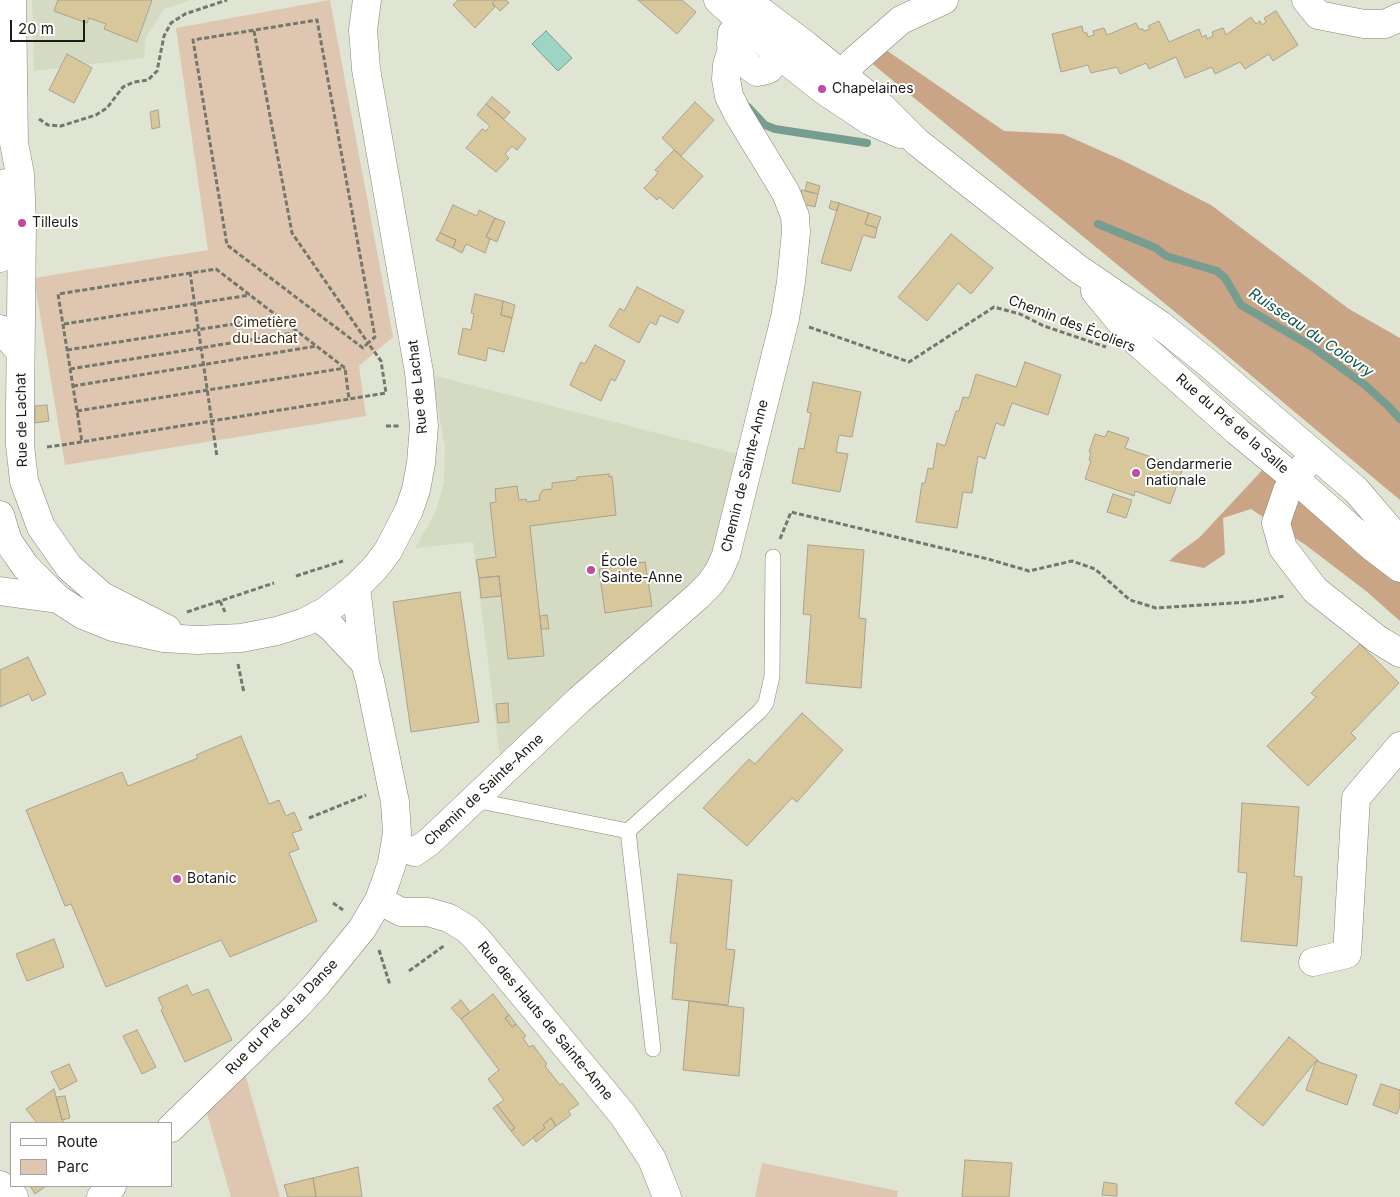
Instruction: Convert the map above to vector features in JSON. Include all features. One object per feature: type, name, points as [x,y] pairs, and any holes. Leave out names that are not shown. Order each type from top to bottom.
[{"type":"street","name":"Rue de Lachat","points":[[12,0],[14,143],[20,174],[22,223],[20,445],[24,481],[41,527],[69,567],[102,596],[177,634],[197,640]]},
{"type":"street","name":"Rue de Lachat","points":[[0,515],[3,544],[58,599],[83,615],[113,627],[164,638],[197,640],[241,638],[284,630],[317,616],[356,587],[375,568],[388,551],[409,510],[416,490],[421,463],[424,426],[419,372],[366,69],[363,30],[367,0]]},
{"type":"street","points":[[836,84],[853,62],[901,20],[944,0]]},
{"type":"street","points":[[1306,0],[1318,15],[1364,24],[1385,24],[1400,18]]},
{"type":"street","points":[[734,4],[731,36],[732,49],[757,72],[763,72],[768,69],[779,55],[775,22]]},
{"type":"street","name":"Rue du Pré de la Salle","points":[[734,4],[775,22],[836,84]]},
{"type":"street","name":"Rue du Pré de la Salle","points":[[734,4],[779,55],[881,106],[917,142],[1077,268],[1159,324],[1209,364],[1356,490],[1391,531],[1400,545]]},
{"type":"street","name":"Chemin de Sainte-Anne","points":[[395,846],[415,852],[420,849],[579,700],[698,596],[719,571],[728,547],[785,318],[795,247],[795,216],[786,193],[729,96],[726,79],[727,65],[732,49]]},
{"type":"street","points":[[738,114],[757,72]]},
{"type":"street","name":"Rue de Lachat","points":[[0,258],[6,174],[14,143]]},
{"type":"street","name":"Rue du Pré de la Salle","points":[[1077,268],[1137,342],[1238,432],[1294,478],[1371,546],[1400,568]]},
{"type":"street","points":[[0,329],[20,351]]},
{"type":"street","points":[[1314,455],[1294,478],[1276,523],[1283,548],[1316,590],[1377,639],[1400,654]]},
{"type":"street","points":[[28,494],[19,521],[3,544],[45,553],[69,567]]},
{"type":"street","name":"Rue du Pré de la Danse","points":[[172,1127],[295,1008],[351,944],[379,900],[392,863],[397,833],[396,820],[391,784],[365,663],[356,587]]},
{"type":"street","points":[[0,591],[58,599]]},
{"type":"street","name":"Rue du Pré de la Danse","points":[[317,616],[331,627],[365,663]]},
{"type":"street","points":[[1313,962],[1347,954],[1356,798],[1400,746]]},
{"type":"street","name":"Rue des Hauts de Sainte-Anne","points":[[379,900],[401,912],[428,912],[449,918],[467,929],[489,951],[623,1115],[652,1159],[667,1197]]},
{"type":"street","points":[[0,1185],[14,1197]]},
{"type":"street","points":[[101,1197],[111,1187]]},
{"type":"lane","points":[[628,831],[753,718],[766,703],[770,693],[772,676],[773,557]]},
{"type":"lane","points":[[474,800],[628,831]]},
{"type":"lane","points":[[628,831],[653,1049]]},
{"type":"path","points":[[14,101],[24,103],[37,118],[48,125],[61,126],[96,115],[106,108],[123,87],[134,82],[148,80],[157,71],[164,36],[171,23],[185,14],[227,0]]},
{"type":"path","points":[[318,20],[375,337],[368,343],[363,348],[227,245],[193,40],[318,20]]},
{"type":"path","points":[[44,448],[386,393],[381,361],[292,233],[254,31]]},
{"type":"path","points":[[82,442],[58,294],[190,272],[216,269],[345,368],[350,399]]},
{"type":"path","points":[[190,272],[217,457]]},
{"type":"path","points":[[64,324],[250,295]]},
{"type":"path","name":"Chemin des Écoliers","points":[[785,318],[908,362],[994,307],[1020,314],[1044,326],[1109,348]]},
{"type":"path","points":[[68,350],[279,316]]},
{"type":"path","points":[[70,369],[298,332]]},
{"type":"path","points":[[73,386],[317,346]]},
{"type":"path","points":[[77,411],[345,368]]},
{"type":"path","points":[[773,557],[791,512],[988,559],[1029,571],[1072,561],[1095,569],[1130,600],[1156,608],[1248,602],[1316,590]]},
{"type":"path","points":[[186,612],[274,583]]},
{"type":"path","points":[[309,818],[391,784]]},
{"type":"path","points":[[409,971],[467,929]]},
{"type":"shaded area","points":[[32,0],[191,0],[164,9],[146,37],[144,58],[34,71]]},
{"type":"shaded area","points":[[886,50],[1004,131],[1063,134],[1124,161],[1211,205],[1349,309],[1400,338],[1400,500],[1180,316],[869,61]]},
{"type":"shaded area","name":"École Sainte-Anne","points":[[432,375],[738,454],[711,558],[700,581],[500,758],[473,542],[415,548],[435,513],[444,483],[445,447]]},
{"type":"shaded area","points":[[1267,465],[1400,566],[1400,621],[1366,591],[1307,546],[1251,509],[1223,518],[1225,554],[1204,568],[1169,561],[1199,538]]},
{"type":"green space","name":"Cimetière du Lachat","points":[[330,0],[393,337],[359,366],[366,416],[65,465],[34,278],[208,250],[176,28]]},
{"type":"green space","points":[[245,1074],[280,1197],[231,1197],[206,1110]]},
{"type":"green space","points":[[762,1163],[898,1191],[897,1197],[755,1197]]},
{"type":"water","points":[[546,31],[572,58],[558,71],[532,44]]},
{"type":"building","points":[[58,0],[152,0],[137,42],[104,29],[106,24],[89,18],[87,23],[54,11]]},
{"type":"building","points":[[458,0],[495,0],[492,3],[495,7],[475,28],[453,5]]},
{"type":"building","points":[[495,0],[506,0],[509,3],[500,11],[492,3]]},
{"type":"building","points":[[638,0],[682,0],[696,12],[677,34]]},
{"type":"building","points":[[1276,11],[1298,45],[1273,61],[1269,54],[1245,69],[1240,62],[1215,74],[1212,67],[1185,78],[1176,57],[1149,69],[1146,63],[1120,74],[1117,67],[1091,73],[1088,65],[1061,72],[1052,34],[1082,26],[1083,32],[1087,33],[1088,37],[1094,35],[1093,31],[1104,28],[1107,35],[1136,23],[1139,29],[1144,31],[1150,29],[1148,26],[1159,21],[1169,42],[1199,29],[1202,37],[1206,35],[1207,39],[1213,36],[1212,32],[1223,28],[1226,35],[1251,17],[1256,24],[1260,21],[1262,25],[1266,22],[1264,18]]},
{"type":"building","points":[[67,54],[92,68],[74,103],[49,90]]},
{"type":"building","points":[[492,97],[510,112],[504,119],[486,104]]},
{"type":"building","points":[[695,102],[714,120],[681,156],[662,138]]},
{"type":"building","points":[[486,104],[526,139],[517,150],[512,146],[505,154],[509,158],[496,172],[466,148],[482,129],[486,131],[490,126],[477,115]]},
{"type":"building","points":[[158,110],[160,127],[152,129],[150,112]]},
{"type":"building","points":[[674,150],[703,176],[673,209],[659,197],[657,200],[644,188],[658,173],[655,170]]},
{"type":"building","points":[[807,182],[820,186],[818,194],[805,191]]},
{"type":"building","points":[[802,190],[818,194],[815,207],[798,203]]},
{"type":"building","points":[[831,201],[839,203],[837,211],[829,208]]},
{"type":"building","points":[[839,203],[869,213],[865,224],[877,228],[875,238],[863,235],[851,271],[821,263]]},
{"type":"building","points":[[453,205],[477,216],[479,210],[495,218],[486,237],[490,239],[485,253],[466,244],[462,253],[453,248],[456,240],[440,233]]},
{"type":"building","points":[[869,213],[881,217],[877,228],[865,224]]},
{"type":"building","points":[[495,218],[505,222],[497,242],[486,237]]},
{"type":"building","points":[[440,233],[456,240],[453,248],[436,240]]},
{"type":"building","points":[[951,234],[993,268],[971,294],[958,283],[927,321],[898,297]]},
{"type":"building","points":[[637,287],[684,311],[678,323],[660,315],[656,325],[650,322],[639,343],[609,326],[620,308],[624,311]]},
{"type":"building","points":[[475,294],[503,301],[501,315],[512,318],[504,352],[488,348],[486,361],[458,354],[463,328],[471,330],[474,314],[471,313]]},
{"type":"building","points":[[503,301],[515,305],[512,318],[501,315]]},
{"type":"building","points":[[595,345],[625,361],[615,381],[611,379],[601,401],[570,385],[581,362],[585,364]]},
{"type":"building","points":[[1025,362],[1061,375],[1048,415],[1012,403],[1004,426],[996,423],[985,459],[978,456],[972,493],[963,492],[957,528],[916,522],[922,483],[925,483],[928,468],[933,469],[937,443],[945,446],[956,411],[959,411],[963,397],[969,398],[976,374],[1016,387]]},
{"type":"building","points":[[813,382],[861,392],[852,437],[839,435],[836,452],[848,454],[840,492],[792,483],[799,448],[804,449],[811,413],[807,412]]},
{"type":"building","points":[[47,405],[49,421],[35,423],[35,406]]},
{"type":"building","points":[[1108,431],[1129,438],[1125,448],[1183,468],[1170,504],[1135,491],[1134,496],[1085,479],[1091,461],[1089,460],[1091,453],[1089,452],[1095,434],[1105,437]]},
{"type":"building","points":[[609,474],[609,477],[612,476],[616,515],[530,526],[544,656],[508,659],[499,576],[479,578],[476,560],[496,557],[490,503],[496,502],[495,489],[517,486],[519,500],[526,499],[527,502],[540,500],[539,496],[543,490],[552,489],[552,483],[577,480],[577,477]]},
{"type":"building","points":[[1113,494],[1132,500],[1126,518],[1107,512]]},
{"type":"building","points":[[808,545],[864,550],[859,618],[866,619],[861,688],[806,683],[811,615],[803,614]]},
{"type":"building","points":[[645,562],[652,606],[605,613],[599,569]]},
{"type":"building","points":[[499,576],[501,596],[481,598],[479,578]]},
{"type":"building","points":[[460,592],[479,722],[411,732],[393,602]]},
{"type":"building","points":[[547,615],[549,629],[541,629],[540,616]]},
{"type":"building","points":[[1360,644],[1399,683],[1351,733],[1356,738],[1308,786],[1267,746],[1316,697],[1311,693]]},
{"type":"building","points":[[28,657],[46,694],[32,701],[29,694],[0,707],[0,670]]},
{"type":"building","points":[[508,703],[509,722],[498,723],[496,704]]},
{"type":"building","points":[[802,713],[843,750],[797,802],[792,798],[747,846],[703,808],[749,759],[755,764]]},
{"type":"building","name":"Botanic","points":[[241,736],[269,804],[279,800],[286,816],[294,812],[302,830],[292,833],[299,849],[289,853],[317,921],[230,957],[221,940],[106,987],[71,904],[65,906],[26,810],[122,772],[128,786],[198,758],[196,755]]},
{"type":"building","points":[[1242,803],[1299,807],[1294,876],[1302,877],[1297,946],[1241,941],[1247,873],[1238,872]]},
{"type":"building","points":[[678,874],[732,880],[726,949],[735,950],[728,1005],[672,999],[677,943],[670,943]]},
{"type":"building","points":[[54,939],[64,967],[27,981],[16,954]]},
{"type":"building","points":[[187,985],[192,995],[208,989],[232,1040],[185,1062],[161,1010],[163,1008],[158,998]]},
{"type":"building","points":[[493,994],[509,1015],[505,1018],[512,1027],[516,1024],[526,1036],[523,1038],[529,1047],[533,1045],[547,1064],[545,1066],[579,1104],[568,1111],[571,1115],[556,1126],[551,1118],[543,1125],[545,1128],[523,1146],[511,1131],[515,1128],[497,1105],[504,1100],[488,1079],[499,1070],[461,1019]]},
{"type":"building","points":[[461,1000],[470,1012],[461,1019],[451,1008]]},
{"type":"building","points":[[689,1001],[744,1008],[739,1076],[683,1070]]},
{"type":"building","points":[[509,1015],[516,1024],[512,1027],[505,1018]]},
{"type":"building","points":[[137,1030],[156,1067],[142,1074],[123,1036]]},
{"type":"building","points":[[1289,1037],[1319,1061],[1316,1061],[1263,1126],[1235,1103]]},
{"type":"building","points":[[1316,1061],[1357,1075],[1347,1105],[1306,1090]]},
{"type":"building","points":[[69,1064],[77,1081],[60,1090],[51,1072]]},
{"type":"building","points":[[1381,1084],[1400,1090],[1400,1106],[1397,1114],[1373,1105]]},
{"type":"building","points":[[54,1089],[64,1122],[36,1122],[26,1109]]},
{"type":"building","points":[[65,1096],[70,1118],[62,1120],[56,1097]]},
{"type":"building","points":[[497,1105],[515,1128],[511,1131],[493,1108]]},
{"type":"building","points":[[551,1118],[556,1126],[536,1142],[533,1137],[545,1128],[543,1125]]},
{"type":"building","points":[[965,1160],[1012,1163],[1009,1197],[962,1197]]},
{"type":"building","points":[[358,1167],[362,1197],[316,1197],[313,1178]]},
{"type":"building","points":[[313,1178],[316,1197],[288,1197],[284,1185]]},
{"type":"building","points":[[1104,1182],[1117,1184],[1117,1196],[1102,1195]]},
{"type":"building","points":[[31,1187],[45,1187],[35,1194]]},
{"type":"waterway","name":"Ruisseau du Colovry","points":[[748,107],[765,125],[775,129],[867,143]]},
{"type":"waterway","name":"Ruisseau du Colovry","points":[[1098,224],[1156,248],[1166,256],[1217,271],[1225,278],[1241,305],[1311,346],[1365,385],[1400,419]]},
{"type":"place","name":"Chapelaines","points":[[822,89]]},
{"type":"place","name":"Tilleuls","points":[[22,223]]},
{"type":"place","name":"Gendarmerie nationale","points":[[1136,473]]},
{"type":"place","name":"École Sainte-Anne","points":[[591,570]]},
{"type":"place","name":"Botanic","points":[[177,879]]}]
